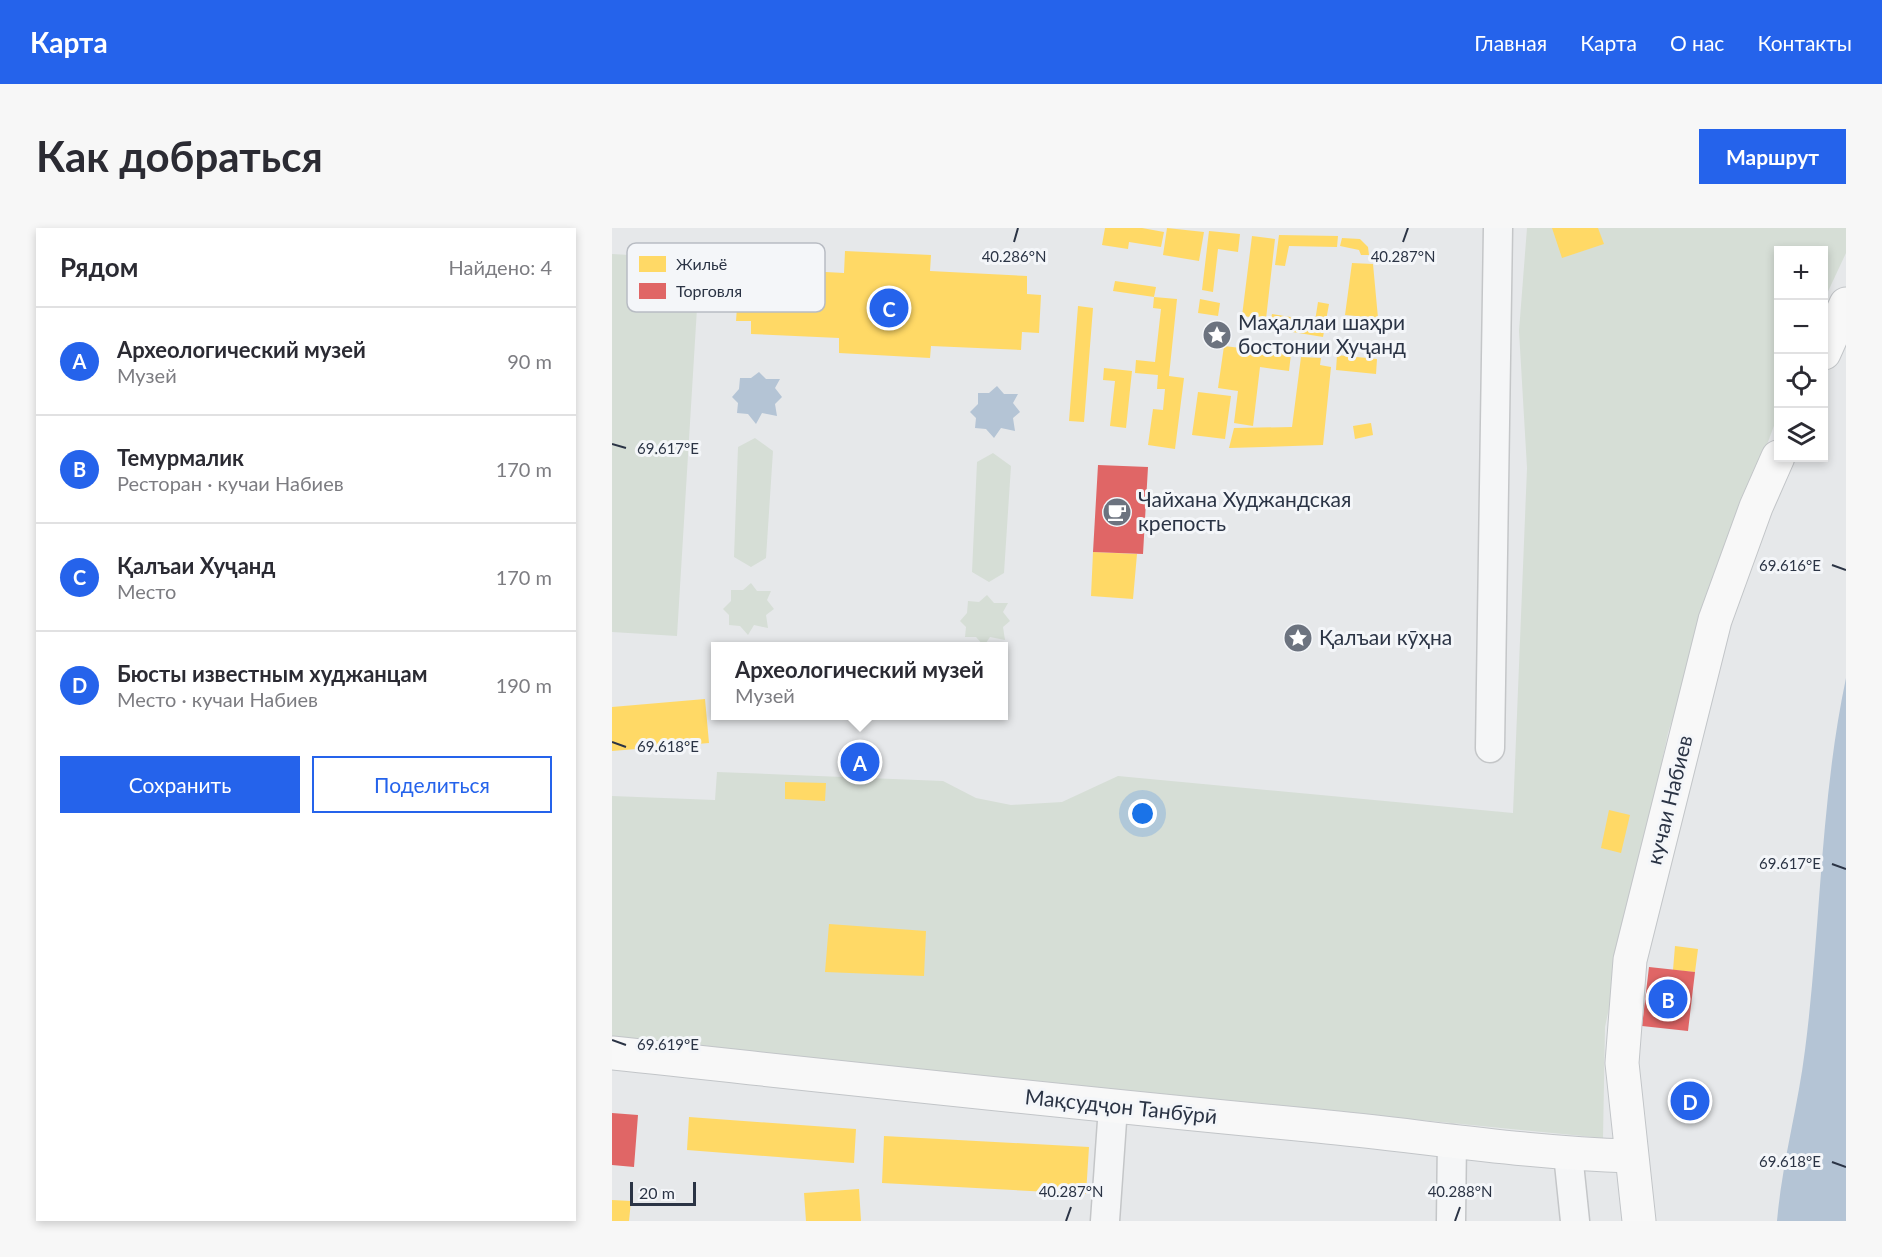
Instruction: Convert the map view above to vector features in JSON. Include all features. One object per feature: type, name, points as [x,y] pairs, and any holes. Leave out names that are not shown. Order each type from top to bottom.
[{"type":"main road","points":[[1828,344],[1846,304]]},
{"type":"main road","name":"кучаи Набиев","points":[[1639,1221],[1630,1156],[1622,1063],[1630,960],[1715,620],[1756,507],[1777,462]]},
{"type":"main road","name":"Мақсудҷон Танбӯрӣ","points":[[612,1053],[1113,1107],[1452,1139],[1568,1154],[1630,1156]]},
{"type":"street","points":[[1490,748],[1498,228]]},
{"type":"street","points":[[1105,1221],[1113,1107]]},
{"type":"street","points":[[1451,1221],[1452,1139]]},
{"type":"street","points":[[1568,1154],[1575,1221]]},
{"type":"shaded area","points":[[1527,228],[1846,228],[1846,253],[1828,291],[1828,246],[1774,246],[1774,426],[1723,563],[1668,733],[1605,1027],[1603,1138],[612,1040],[612,796],[715,800],[717,772],[943,781],[976,798],[1011,805],[1062,802],[1118,776],[1513,813],[1527,468],[1519,331]]},
{"type":"shaded area","points":[[612,254],[627,255],[627,312],[697,312],[677,636],[612,632]]},
{"type":"shaded area","points":[[755,438],[773,451],[766,558],[751,567],[734,557],[738,447]]},
{"type":"shaded area","points":[[993,453],[1011,466],[1004,573],[989,582],[972,572],[977,462]]},
{"type":"shaded area","points":[[751,583],[757,591],[771,591],[767,600],[774,609],[766,615],[768,628],[754,625],[748,635],[740,626],[729,625],[729,615],[723,609],[731,601],[731,590],[743,590]]},
{"type":"shaded area","points":[[987,595],[994,603],[1008,603],[1003,612],[1010,621],[1003,627],[1005,640],[990,637],[987,642],[980,642],[976,637],[965,637],[966,627],[960,621],[967,613],[968,601],[979,602]]},
{"type":"water","points":[[759,372],[766,379],[780,379],[775,388],[782,397],[775,404],[777,416],[762,413],[756,424],[748,414],[737,413],[738,403],[732,397],[739,389],[740,378],[751,378]]},
{"type":"water","points":[[997,386],[1004,394],[1018,394],[1013,403],[1020,412],[1013,418],[1015,431],[1001,428],[994,438],[986,429],[975,428],[976,418],[970,412],[978,404],[978,393],[989,393]]},
{"type":"water","points":[[1846,678],[1846,1221],[1777,1221],[1782,1178],[1805,1050],[1831,771]]},
{"type":"building: Жильё","points":[[1105,228],[1142,228],[1164,232],[1161,247],[1129,242],[1128,249],[1102,245]]},
{"type":"building: Жильё","points":[[1167,228],[1204,232],[1199,261],[1163,255]]},
{"type":"building: Жильё","points":[[1552,228],[1598,228],[1604,244],[1562,258]]},
{"type":"building: Жильё","points":[[1209,231],[1240,234],[1238,252],[1218,249],[1213,292],[1202,290]]},
{"type":"building: Жильё","points":[[1279,235],[1338,236],[1337,247],[1289,246],[1285,266],[1275,265]]},
{"type":"building: Жильё","points":[[1252,236],[1275,239],[1266,319],[1242,316]]},
{"type":"building: Жильё","points":[[1342,238],[1360,239],[1368,247],[1369,255],[1361,255],[1359,250],[1340,246]]},
{"type":"building: Жильё","points":[[845,251],[931,255],[930,271],[1027,276],[1027,294],[1041,295],[1039,333],[1022,332],[1021,350],[931,346],[930,358],[839,353],[839,338],[751,334],[751,321],[736,321],[737,312],[825,312],[825,272],[844,273]]},
{"type":"building: Жильё","points":[[1352,263],[1373,264],[1378,318],[1345,315]]},
{"type":"building: Жильё","points":[[1115,281],[1156,287],[1154,297],[1113,291]]},
{"type":"building: Жильё","points":[[1154,297],[1177,299],[1169,376],[1184,378],[1175,449],[1148,445],[1153,409],[1163,410],[1165,389],[1157,389],[1158,375],[1135,373],[1136,360],[1155,362],[1161,309],[1153,308]]},
{"type":"building: Жильё","points":[[1200,299],[1220,303],[1218,316],[1198,313]]},
{"type":"building: Жильё","points":[[1318,302],[1329,304],[1323,337],[1269,328],[1272,314],[1315,321]]},
{"type":"building: Жильё","points":[[1078,306],[1093,308],[1084,422],[1069,421]]},
{"type":"building: Жильё","points":[[1224,346],[1291,354],[1289,371],[1260,367],[1253,426],[1234,423],[1238,391],[1218,388]]},
{"type":"building: Жильё","points":[[1337,355],[1377,359],[1376,374],[1336,370]]},
{"type":"building: Жильё","points":[[1301,357],[1321,358],[1320,365],[1331,367],[1323,445],[1229,448],[1234,428],[1292,427]]},
{"type":"building: Жильё","points":[[1104,368],[1132,371],[1126,428],[1110,426],[1115,381],[1103,380]]},
{"type":"building: Жильё","points":[[1198,392],[1231,396],[1225,439],[1192,435]]},
{"type":"building: Жильё","points":[[1371,423],[1373,435],[1355,439],[1353,426]]},
{"type":"building: Жильё","points":[[1093,552],[1137,554],[1133,599],[1091,596]]},
{"type":"building: Жильё","points":[[705,699],[709,743],[612,751],[612,707]]},
{"type":"building: Жильё","points":[[785,782],[826,783],[825,801],[785,799]]},
{"type":"building: Жильё","points":[[1609,810],[1630,815],[1621,853],[1601,848]]},
{"type":"building: Жильё","points":[[829,924],[926,931],[924,976],[825,972]]},
{"type":"building: Жильё","points":[[1675,946],[1698,949],[1695,972],[1673,970]]},
{"type":"building: Жильё","points":[[689,1117],[856,1129],[854,1163],[687,1150]]},
{"type":"building: Жильё","points":[[884,1136],[1089,1147],[1086,1194],[882,1183]]},
{"type":"building: Жильё","points":[[859,1189],[861,1221],[806,1221],[804,1193]]},
{"type":"building: Жильё","points":[[612,1200],[631,1201],[629,1221],[612,1221]]},
{"type":"building: Торговля","points":[[1098,465],[1148,467],[1143,554],[1093,552]]},
{"type":"building: Торговля","points":[[1649,967],[1695,972],[1688,1031],[1642,1026]]},
{"type":"building: Торговля","points":[[612,1113],[638,1115],[634,1167],[612,1165]]},
{"type":"place","name":"Қалъаи Хуҷанд","points":[[889,308]]},
{"type":"place","name":"Маҳаллаи шаҳри бостонии Хуҷанд","points":[[1217,335]]},
{"type":"place","name":"Чайхана Худжандская крепость","points":[[1117,512]]},
{"type":"place","name":"Қалъаи кӯҳна","points":[[1298,638]]},
{"type":"place","name":"Археологический музей","points":[[860,762]]},
{"type":"place","name":"Темурмалик","points":[[1668,999]]},
{"type":"place","name":"Бюсты известным худжанцам","points":[[1690,1101]]}]
